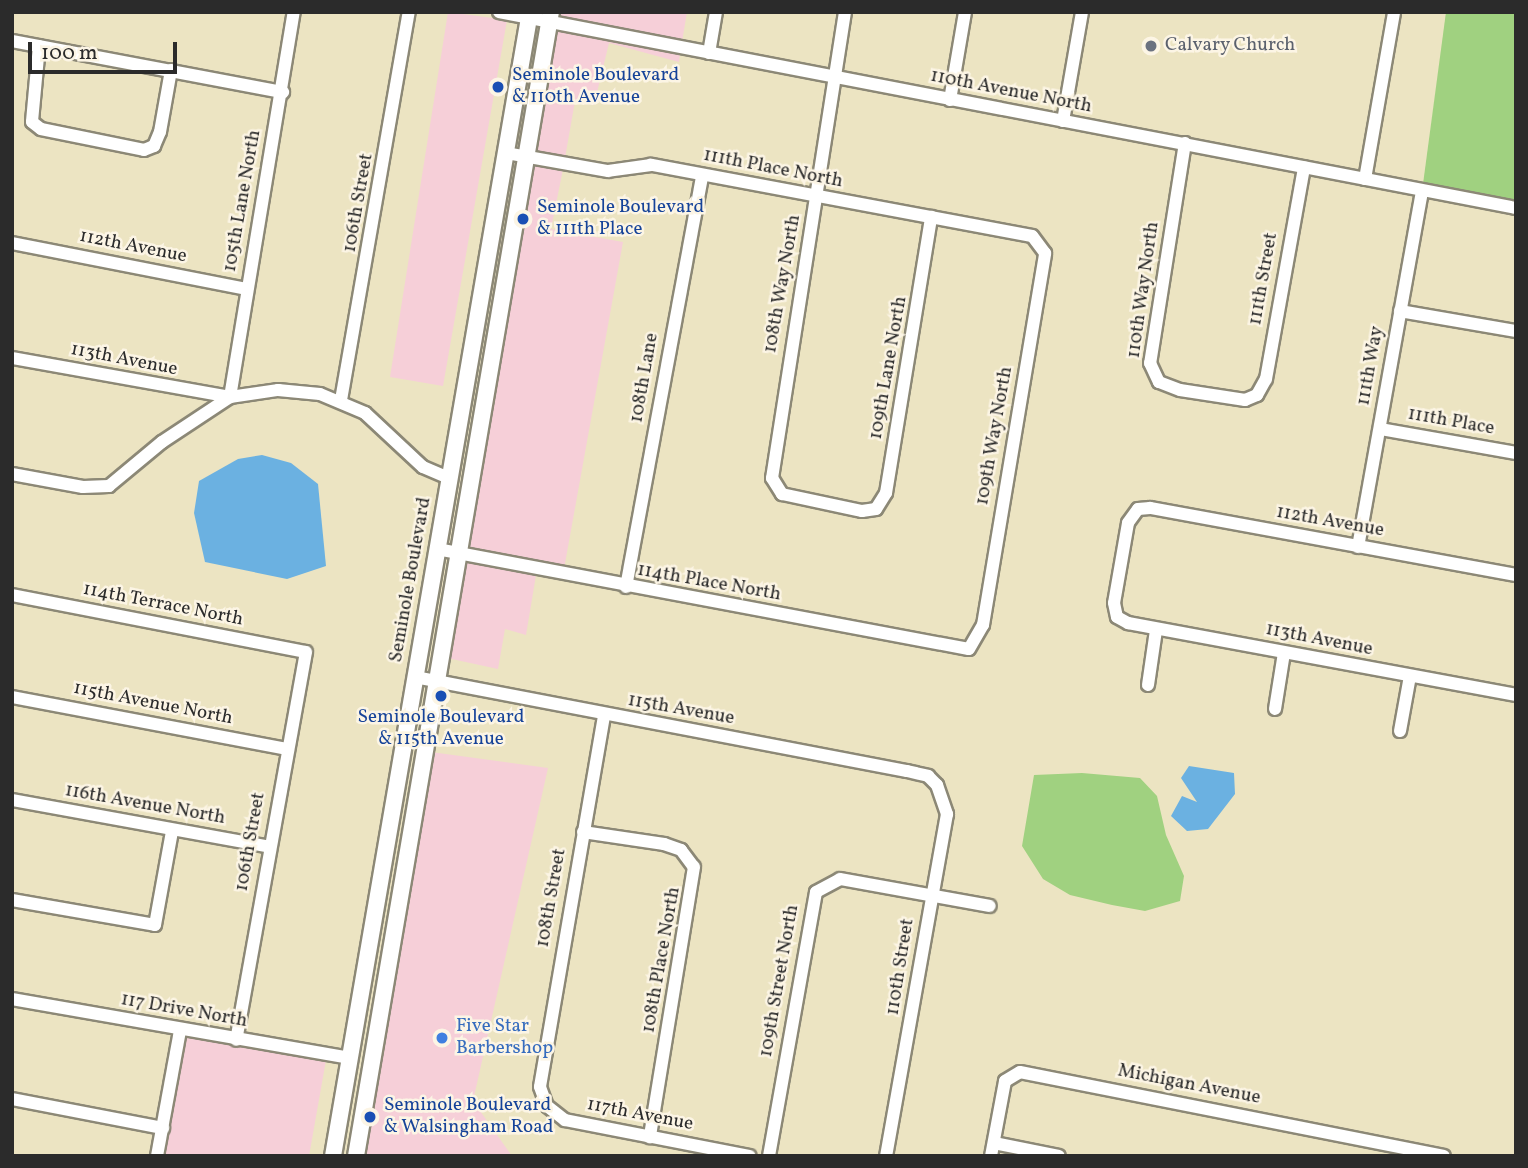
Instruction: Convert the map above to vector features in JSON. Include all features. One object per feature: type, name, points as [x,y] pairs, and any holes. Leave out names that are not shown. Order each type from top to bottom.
[{"type":"main road","name":"Seminole Boulevard","points":[[333,1156],[529,15]]},
{"type":"main road","points":[[356,1156],[551,17]]},
{"type":"main road","points":[[382,872],[405,877]]},
{"type":"street","name":"105th Lane North","points":[[230,397],[283,92],[294,12]]},
{"type":"street","name":"106th Street","points":[[341,400],[409,12]]},
{"type":"street","name":"110th Avenue North","points":[[499,12],[551,17],[835,78],[1516,208]]},
{"type":"street","points":[[709,53],[716,12]]},
{"type":"street","points":[[835,78],[845,12]]},
{"type":"street","points":[[950,100],[965,12]]},
{"type":"street","points":[[1063,121],[1082,12]]},
{"type":"street","points":[[1365,179],[1394,12]]},
{"type":"street","points":[[12,41],[283,92]]},
{"type":"street","points":[[39,46],[32,122],[41,130],[144,150],[154,146],[160,132],[171,70]]},
{"type":"street","name":"108th Way North","points":[[835,78],[772,478],[782,494],[862,511]]},
{"type":"street","name":"110th Way North","points":[[1185,143],[1150,363],[1152,373],[1159,382],[1181,390],[1245,400],[1257,395]]},
{"type":"street","name":"111th Place North","points":[[506,153],[608,171],[651,165],[1032,236]]},
{"type":"street","name":"111th Street","points":[[1257,395],[1266,379],[1304,167]]},
{"type":"street","name":"108th Lane","points":[[626,587],[702,175]]},
{"type":"street","name":"111th Way","points":[[1358,547],[1422,191]]},
{"type":"street","name":"109th Lane North","points":[[862,511],[876,509],[886,494],[931,217]]},
{"type":"street","name":"109th Way North","points":[[975,645],[983,625],[1041,283],[1045,254],[1032,236]]},
{"type":"street","name":"112th Avenue","points":[[12,243],[247,289]]},
{"type":"street","points":[[1400,311],[1516,331]]},
{"type":"street","name":"113th Avenue","points":[[12,358],[230,397]]},
{"type":"street","points":[[12,474],[83,487],[109,486],[162,442],[230,397],[297,391],[341,400],[380,425],[424,467],[449,478]]},
{"type":"street","name":"111th Place","points":[[1380,429],[1516,453]]},
{"type":"street","name":"112th Avenue","points":[[1117,617],[1114,603],[1128,523],[1138,509],[1516,575]]},
{"type":"street","name":"114th Place North","points":[[437,550],[969,649],[975,645]]},
{"type":"street","name":"114th Terrace North","points":[[12,595],[306,652]]},
{"type":"street","name":"113th Avenue","points":[[1117,617],[1156,630],[1516,695]]},
{"type":"street","points":[[1148,685],[1156,630]]},
{"type":"street","name":"106th Street","points":[[236,1040],[306,652]]},
{"type":"street","points":[[1275,709],[1284,653]]},
{"type":"street","points":[[1400,731],[1410,676]]},
{"type":"street","name":"115th Avenue","points":[[415,677],[604,716],[907,771],[928,776],[937,785]]},
{"type":"street","name":"115th Avenue North","points":[[12,697],[287,749]]},
{"type":"street","name":"108th Street","points":[[540,1087],[604,716]]},
{"type":"street","name":"110th Street","points":[[886,1156],[947,814],[937,785]]},
{"type":"street","name":"116th Avenue North","points":[[12,800],[271,847]]},
{"type":"street","points":[[12,900],[155,925],[172,831]]},
{"type":"street","name":"108th Place North","points":[[583,832],[664,844],[681,850],[694,867],[650,1137]]},
{"type":"street","name":"109th Street North","points":[[769,1156],[816,892],[840,879],[933,894]]},
{"type":"street","points":[[933,894],[990,906]]},
{"type":"street","name":"117 Drive North","points":[[12,999],[180,1031],[350,1058]]},
{"type":"street","points":[[157,1156],[180,1031]]},
{"type":"street","name":"Michigan Avenue","points":[[993,1149],[1005,1081],[1020,1072],[1444,1156]]},
{"type":"street","name":"117th Avenue","points":[[540,1087],[547,1106],[565,1120],[750,1156]]},
{"type":"street","points":[[12,1099],[163,1128]]},
{"type":"street","points":[[993,1149],[1059,1156]]},
{"type":"shaded area","points":[[448,12],[507,20],[443,386],[390,377]]},
{"type":"shaded area","points":[[557,12],[687,12],[682,42],[556,18]]},
{"type":"shaded area","points":[[554,29],[680,53],[679,62],[609,43],[594,105],[575,101],[565,158],[533,152]]},
{"type":"shaded area","points":[[531,163],[563,169],[551,229],[623,242],[564,569],[465,549]]},
{"type":"shaded area","points":[[463,561],[536,575],[526,635],[505,629],[498,669],[447,658]]},
{"type":"shaded area","points":[[431,752],[548,768],[473,1101],[512,1156],[361,1156]]},
{"type":"shaded area","points":[[184,1037],[326,1060],[309,1156],[163,1156]]},
{"type":"green space","points":[[1446,12],[1516,12],[1516,202],[1423,184]]},
{"type":"green space","points":[[1082,773],[1140,778],[1157,796],[1166,835],[1184,876],[1180,901],[1145,911],[1070,895],[1043,879],[1022,846],[1034,775]]},
{"type":"water","points":[[262,455],[291,463],[318,484],[326,566],[287,579],[205,562],[194,513],[199,481],[238,459]]},
{"type":"water","points":[[1189,766],[1234,773],[1235,794],[1208,829],[1187,831],[1171,816],[1182,796],[1197,802],[1181,778]]},
{"type":"place","name":"Calvary Church","points":[[1151,46]]},
{"type":"place","name":"Seminole Boulevard & 110th Avenue","points":[[498,87]]},
{"type":"place","name":"Seminole Boulevard & 111th Place","points":[[523,219]]},
{"type":"place","name":"Seminole Boulevard & 115th Avenue","points":[[441,696]]},
{"type":"place","name":"Five Star Barbershop","points":[[442,1038]]},
{"type":"place","name":"Seminole Boulevard & Walsingham Road","points":[[370,1117]]}]
